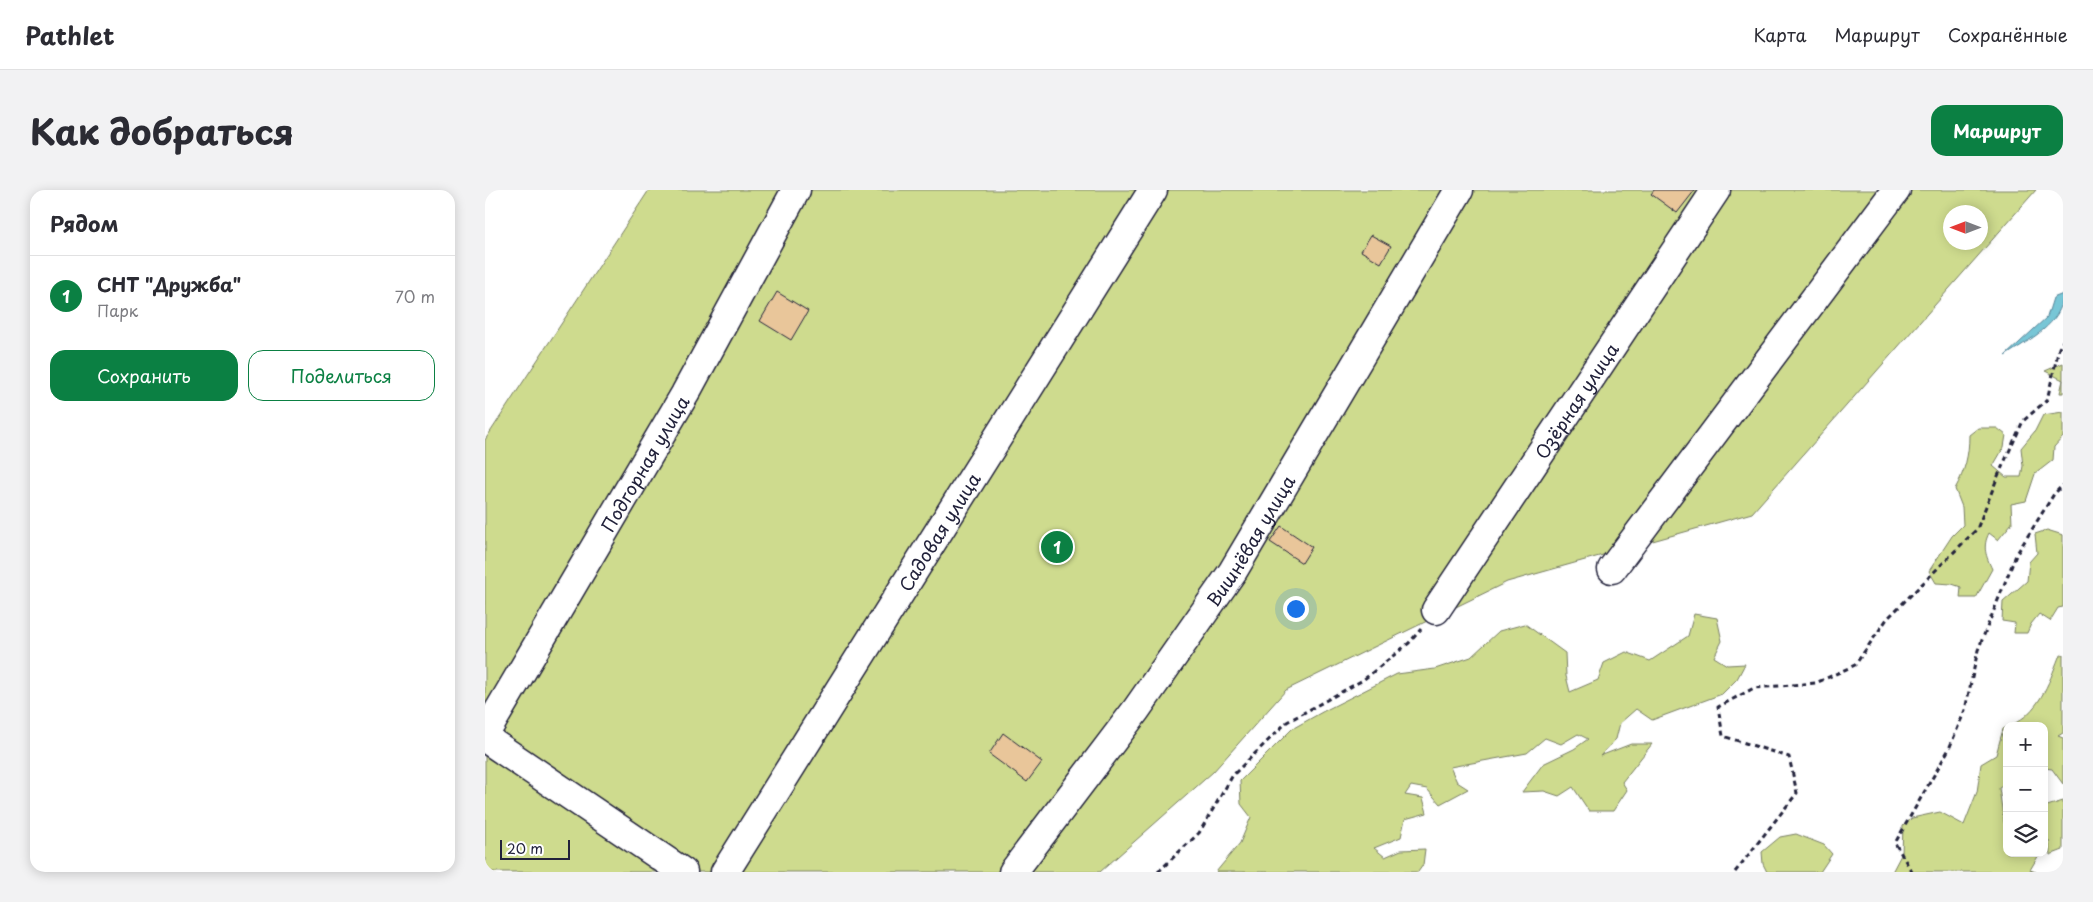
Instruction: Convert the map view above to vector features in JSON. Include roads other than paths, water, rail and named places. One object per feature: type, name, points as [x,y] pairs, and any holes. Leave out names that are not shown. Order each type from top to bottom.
[{"type":"lane","name":"Подгорная улица","points":[[485,734],[685,394],[796,190]]},
{"type":"lane","name":"Садовая улица","points":[[725,872],[1153,190]]},
{"type":"lane","name":"Вишнёвая улица","points":[[1013,872],[1137,710],[1233,571],[1459,190]]},
{"type":"lane","name":"Озёрная улица","points":[[1436,610],[1716,190]]},
{"type":"lane","points":[[1612,569],[1896,190]]},
{"type":"lane","points":[[485,738],[683,872]]},
{"type":"water","points":[[2063,294],[2061,305],[2051,323],[2005,356],[2047,317],[2053,298]]},
{"type":"place","name":"СНТ \"Дружба\"","points":[[1057,547]]}]
